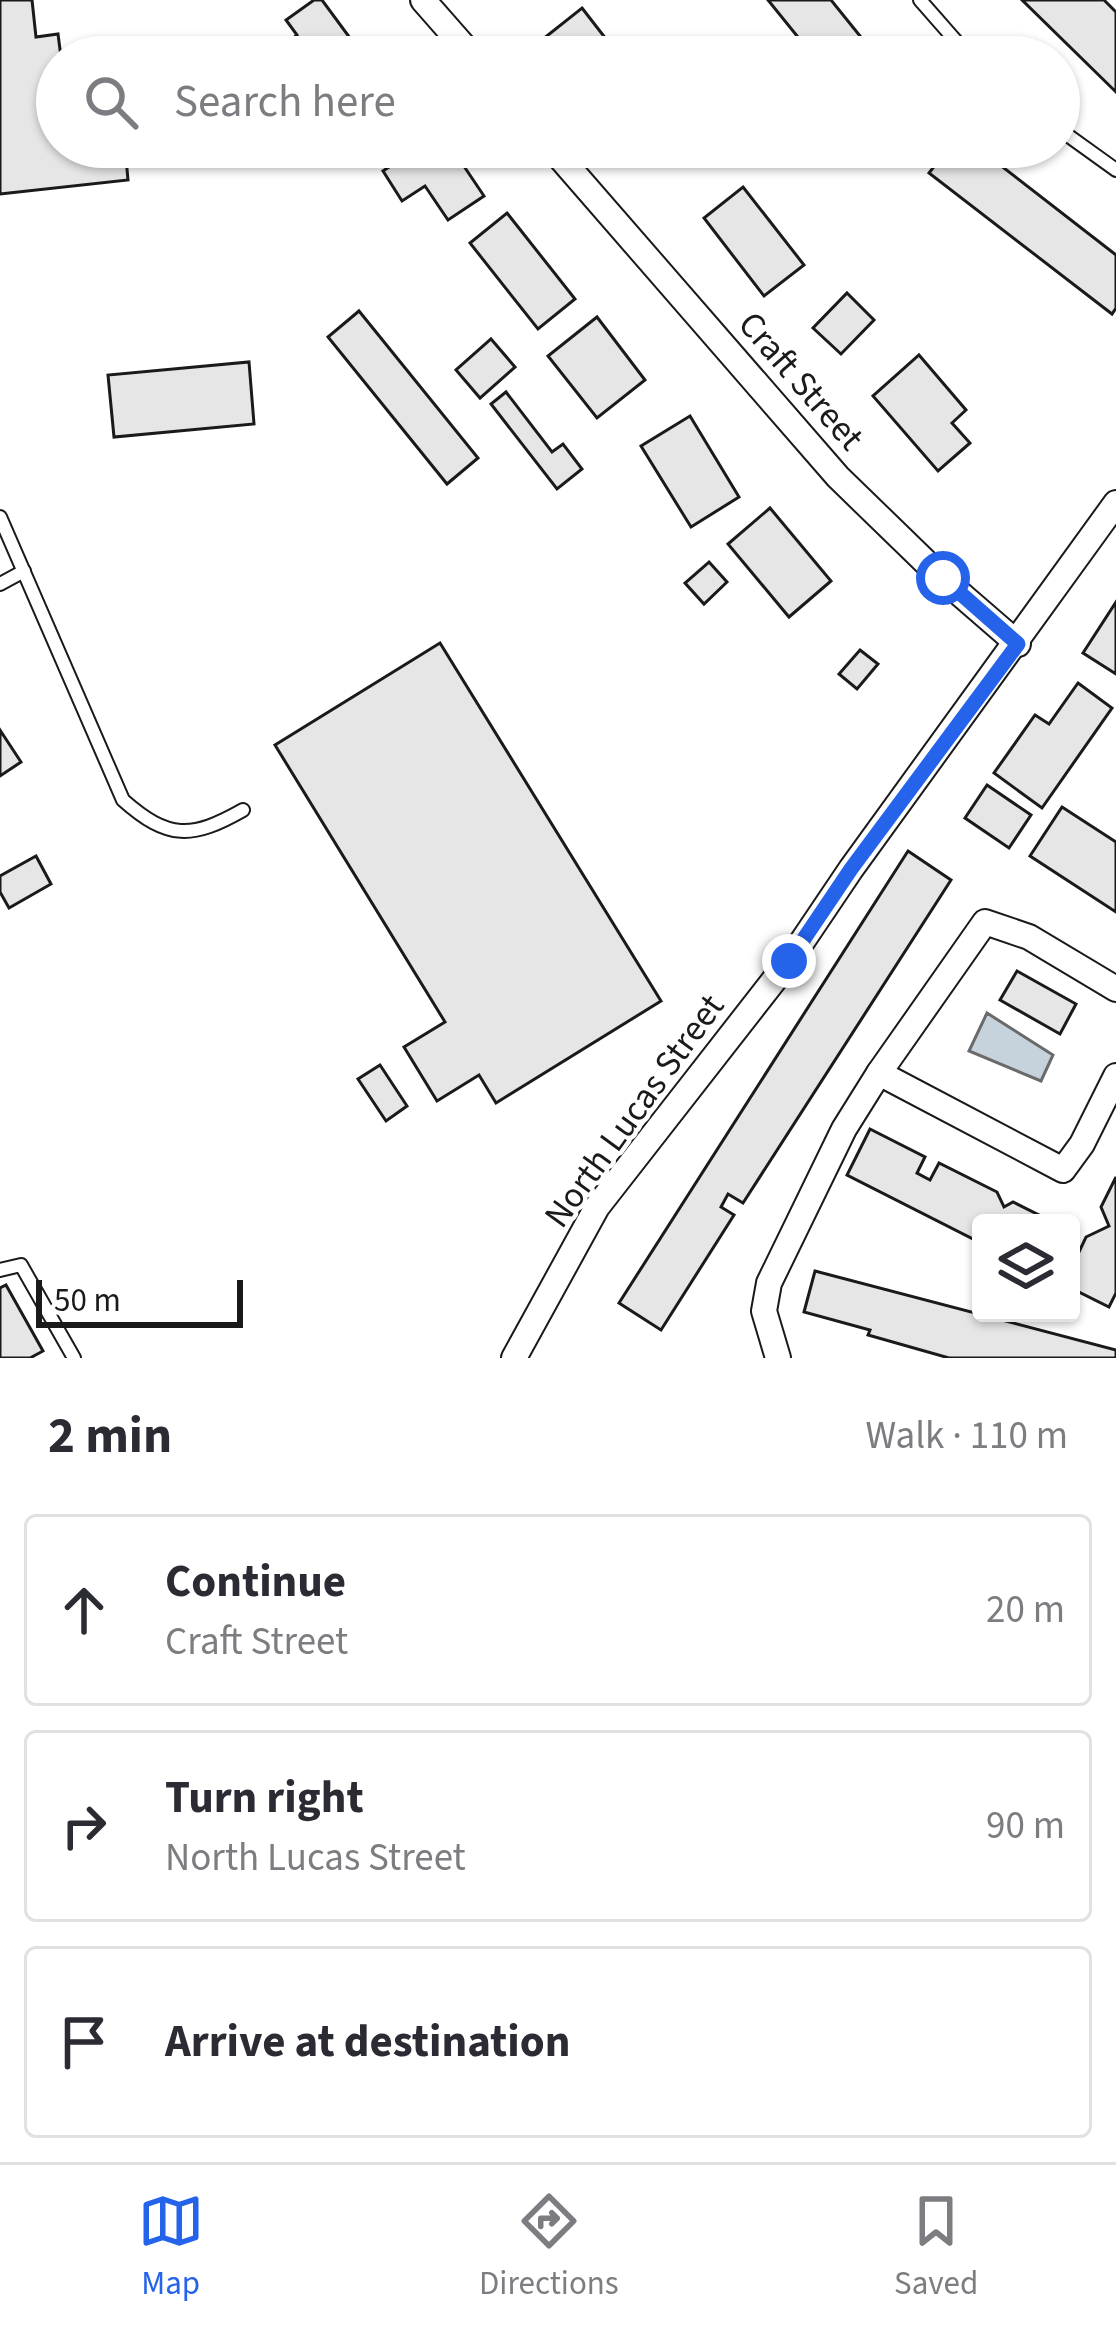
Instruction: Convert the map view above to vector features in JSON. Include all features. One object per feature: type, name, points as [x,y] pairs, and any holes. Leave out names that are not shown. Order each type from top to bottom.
[{"type":"street","points":[[423,0],[455,36]]},
{"type":"street","name":"Craft Street","points":[[569,168],[838,477],[1018,644]]},
{"type":"street","name":"North Lucas Street","points":[[514,1358],[597,1207],[789,961],[851,869],[1112,520]]},
{"type":"street","points":[[778,1358],[764,1311],[769,1283],[844,1130],[985,922],[1029,938],[1116,988]]},
{"type":"street","points":[[879,1073],[1063,1170],[1082,1144],[1116,1076]]},
{"type":"lane","points":[[920,0],[952,36]]},
{"type":"lane","points":[[1080,144],[1116,170]]},
{"type":"lane","points":[[0,518],[123,800],[148,822],[176,831],[209,830],[243,810]]},
{"type":"lane","points":[[0,584],[24,571]]},
{"type":"lane","points":[[0,1270],[21,1265],[74,1358]]},
{"type":"shaded area","points":[[987,1013],[1053,1055],[1041,1081],[969,1051]]},
{"type":"building","points":[[0,0],[32,0],[36,168],[127,168],[128,180],[0,194]]},
{"type":"building","points":[[314,0],[322,0],[349,36],[296,36],[286,20]]},
{"type":"building","points":[[768,0],[831,0],[860,36],[797,36]]},
{"type":"building","points":[[1022,0],[1104,0],[1116,12],[1116,92],[1080,57],[1080,36],[1059,36]]},
{"type":"building","points":[[582,8],[604,36],[547,36]]},
{"type":"building","points":[[465,168],[484,196],[448,220],[425,186],[402,201],[383,171]]},
{"type":"building","points":[[933,168],[1004,168],[1116,255],[1112,314],[929,173]]},
{"type":"building","points":[[743,187],[804,265],[764,296],[704,218]]},
{"type":"building","points":[[507,213],[575,299],[538,329],[470,243]]},
{"type":"building","points":[[847,293],[874,320],[841,354],[813,328]]},
{"type":"building","points":[[359,311],[478,458],[447,484],[328,337]]},
{"type":"building","points":[[597,317],[645,380],[597,418],[548,356]]},
{"type":"building","points":[[491,339],[515,367],[480,398],[456,370]]},
{"type":"building","points":[[919,355],[966,410],[952,423],[970,443],[938,471],[873,396]]},
{"type":"building","points":[[249,362],[254,424],[114,437],[108,375]]},
{"type":"building","points":[[506,392],[552,452],[563,444],[582,469],[557,489],[491,404]]},
{"type":"building","points":[[690,416],[739,497],[691,527],[641,446]]},
{"type":"building","points":[[770,508],[831,581],[789,617],[728,544]]},
{"type":"building","points":[[709,562],[727,582],[704,604],[685,583]]},
{"type":"building","points":[[1116,602],[1116,674],[1083,653]]},
{"type":"building","points":[[440,643],[661,1001],[496,1103],[479,1075],[437,1101],[404,1047],[445,1022],[275,745]]},
{"type":"building","points":[[860,650],[878,664],[857,689],[839,674]]},
{"type":"building","points":[[1078,683],[1112,708],[1042,808],[994,773],[1035,715],[1049,724]]},
{"type":"building","points":[[0,730],[21,762],[0,776]]},
{"type":"building","points":[[987,785],[1031,815],[1009,848],[965,818]]},
{"type":"building","points":[[1062,807],[1116,842],[1116,912],[1030,856]]},
{"type":"building","points":[[908,851],[951,880],[743,1203],[728,1194],[721,1207],[734,1215],[661,1330],[619,1303]]},
{"type":"building","points":[[36,856],[51,884],[9,908],[0,892],[0,876]]},
{"type":"building","points":[[1017,971],[1076,1004],[1060,1034],[1000,1000]]},
{"type":"building","points":[[380,1065],[407,1106],[386,1121],[358,1079]]},
{"type":"building","points":[[870,1129],[925,1157],[917,1173],[930,1180],[939,1163],[997,1192],[1004,1207],[1013,1202],[1037,1214],[972,1214],[972,1238],[847,1175]]},
{"type":"building","points":[[1116,1177],[1116,1293],[1109,1307],[1080,1292],[1080,1250],[1086,1237],[1109,1226],[1101,1207]]},
{"type":"building","points":[[815,1271],[972,1312],[972,1322],[1009,1322],[1116,1350],[1116,1358],[949,1358],[804,1312]]},
{"type":"building","points":[[6,1285],[43,1351],[30,1358],[0,1358],[0,1288]]},
{"type":"route","points":[[789,961],[960,718],[1018,644],[943,578]]}]
